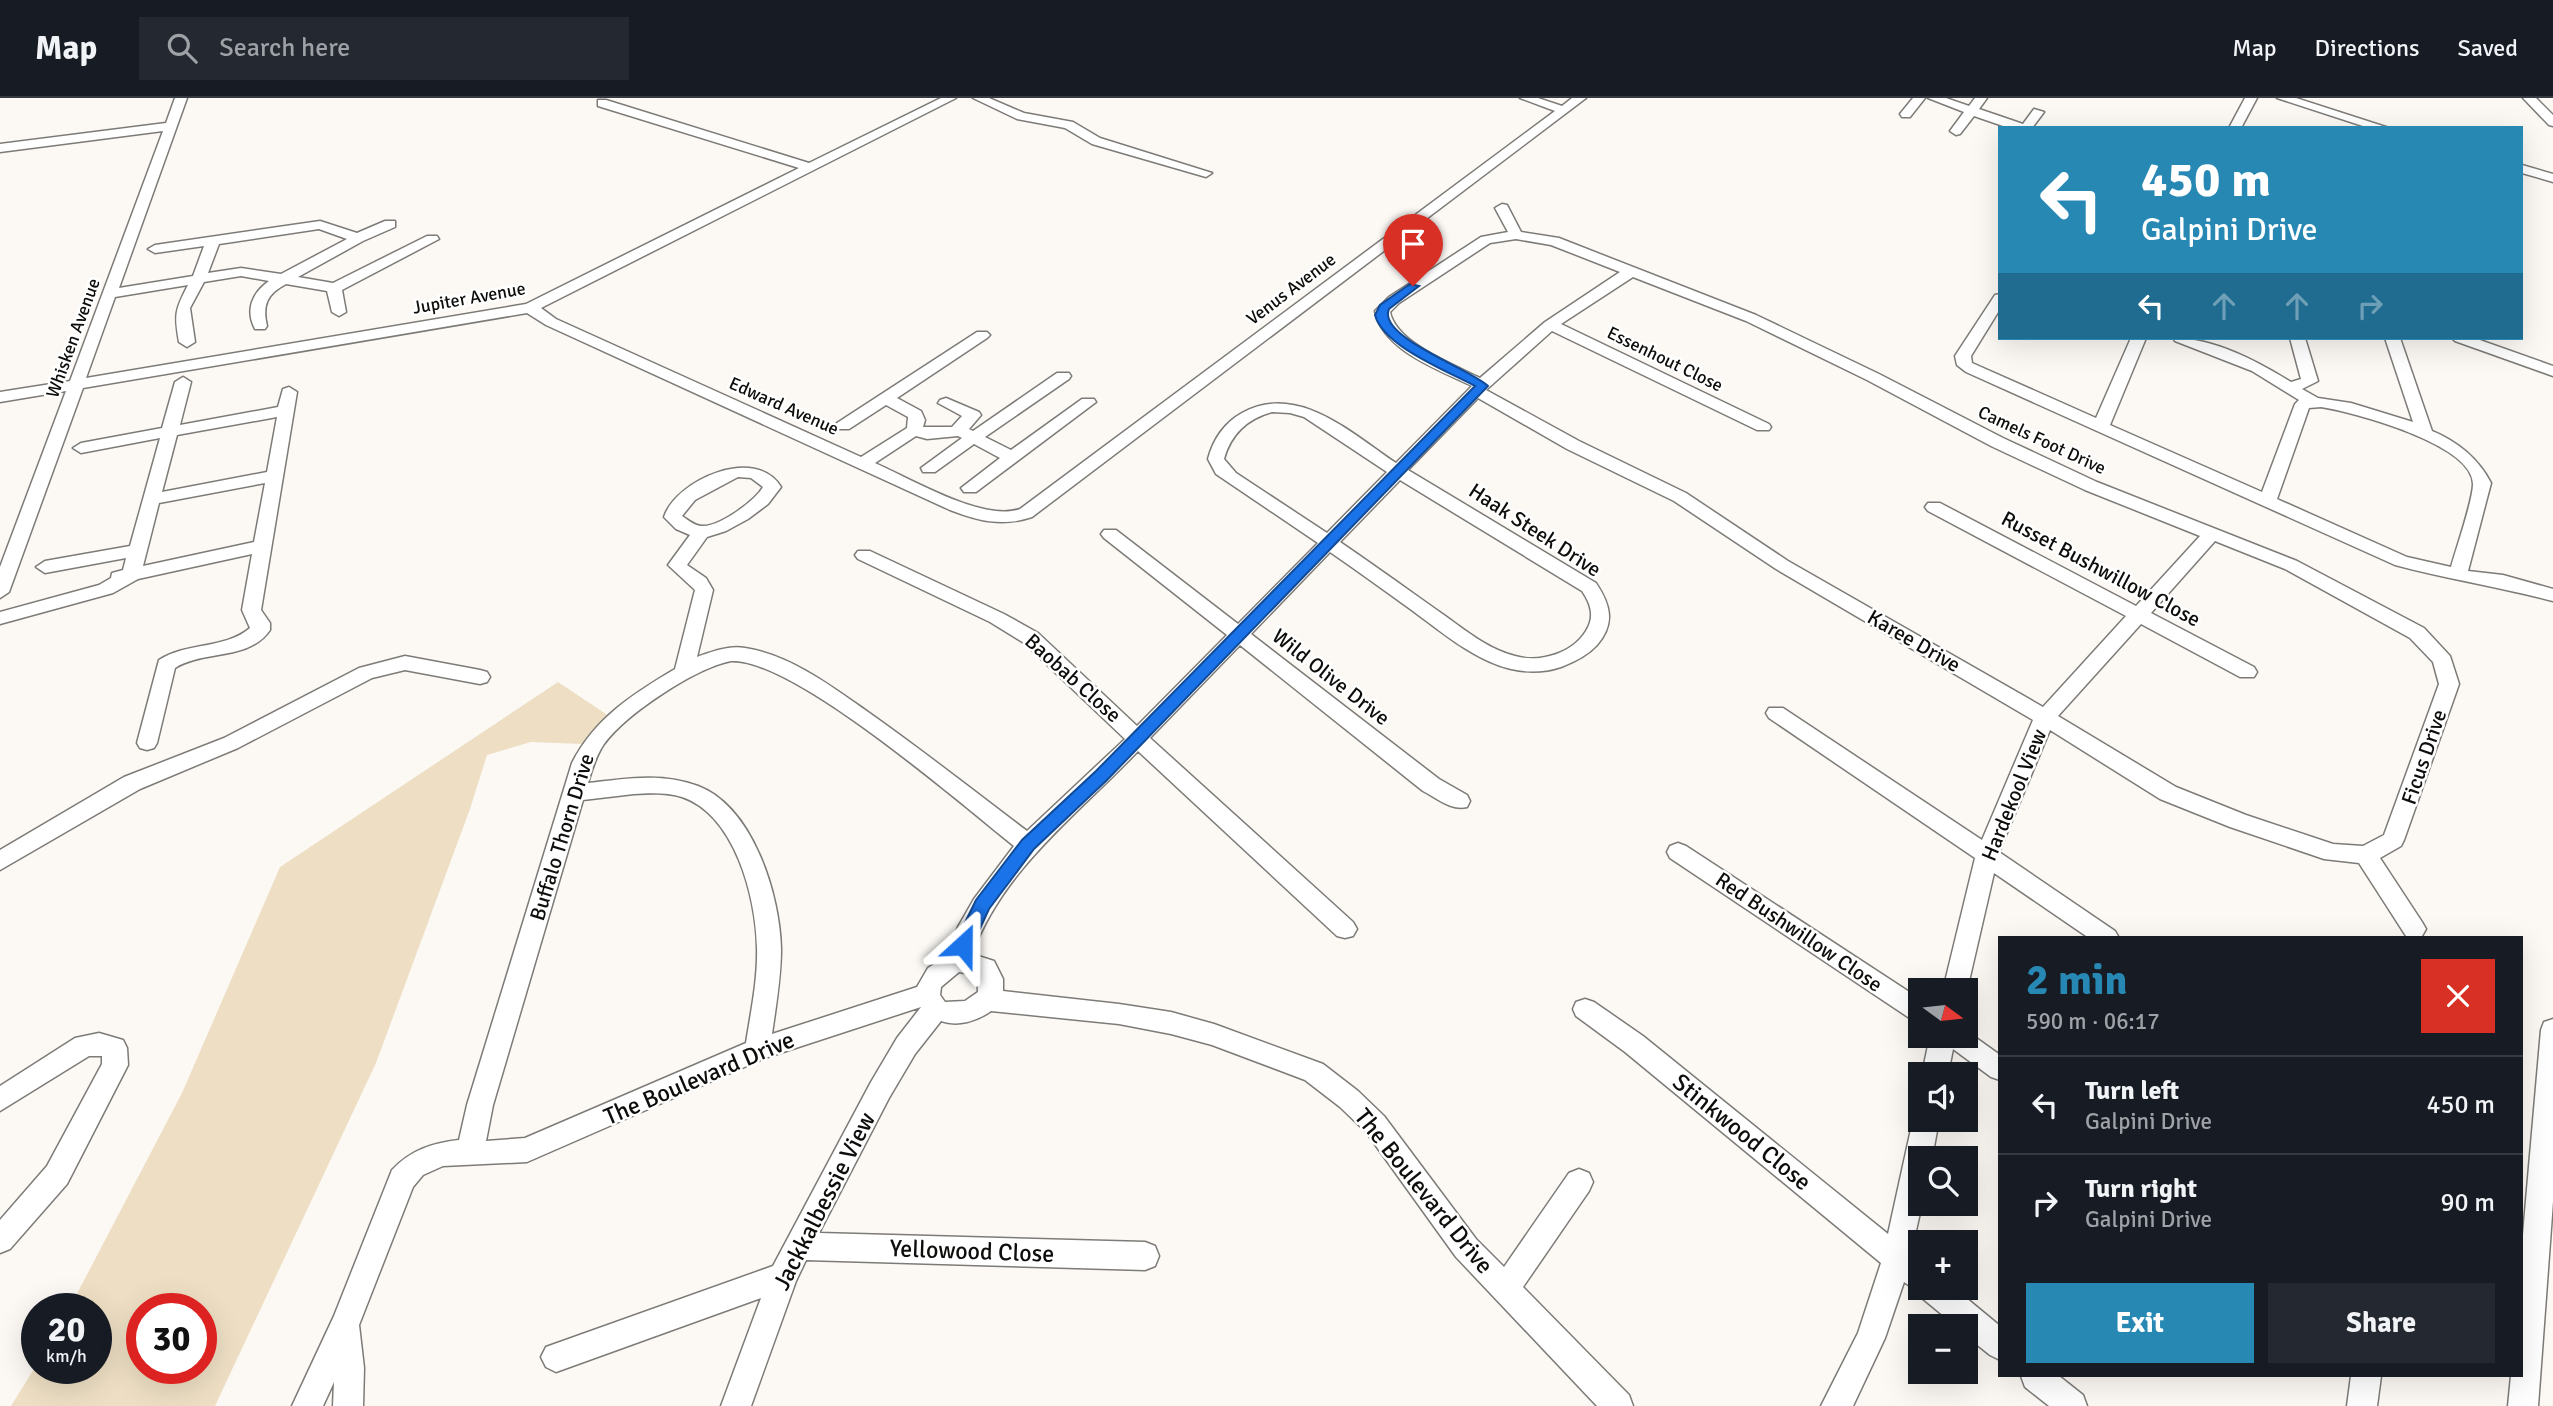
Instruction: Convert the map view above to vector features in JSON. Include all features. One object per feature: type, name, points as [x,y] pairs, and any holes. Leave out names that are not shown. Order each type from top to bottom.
[{"type":"street","name":"Whisken Avenue","points":[[0,592],[181,98]]},
{"type":"street","name":"Jupiter Avenue","points":[[0,397],[530,308],[950,98]]},
{"type":"street","points":[[979,98],[1021,116],[1069,125],[1096,141],[1206,173]]},
{"type":"street","points":[[1526,98],[1563,110]]},
{"type":"street","name":"Venus Avenue","points":[[1026,513],[1580,98]]},
{"type":"street","points":[[1906,114],[1919,98]]},
{"type":"street","points":[[1934,98],[2018,126]]},
{"type":"street","points":[[1956,131],[1981,98]]},
{"type":"street","points":[[2236,126],[2251,98]]},
{"type":"street","points":[[2283,98],[2376,126]]},
{"type":"street","points":[[2529,98],[2553,122]]},
{"type":"street","points":[[602,103],[812,168]]},
{"type":"street","points":[[2026,126],[2038,112]]},
{"type":"street","points":[[0,149],[170,128]]},
{"type":"street","points":[[2523,169],[2553,178]]},
{"type":"street","points":[[1502,208],[1517,235]]},
{"type":"street","points":[[260,326],[255,305],[259,297],[282,278],[390,224]]},
{"type":"street","points":[[155,249],[320,225],[358,238]]},
{"type":"street","name":"Camels Foot Drive","points":[[1517,235],[1554,241],[1751,318],[1873,377],[1997,442],[2091,485],[2308,573],[2388,615],[2432,646]]},
{"type":"street","name":"Karee Drive","points":[[1517,235],[1481,242],[1394,300],[1382,311],[1383,323],[1396,337],[1573,445],[1680,497],[1782,565],[1991,685],[2153,785],[2182,799],[2308,847],[2332,853],[2366,855]]},
{"type":"street","points":[[111,290],[175,284],[194,278],[242,272],[333,289],[432,239]]},
{"type":"street","points":[[187,342],[183,308],[213,240]]},
{"type":"street","points":[[957,962],[982,905],[1028,844],[1139,737],[1480,388],[1550,325],[1633,270]]},
{"type":"street","points":[[333,289],[338,297],[340,312]]},
{"type":"street","points":[[1998,301],[1963,356],[1965,365],[2401,561],[2462,576],[2503,581],[2553,595]]},
{"type":"street","name":"Edward Avenue","points":[[530,308],[551,322],[986,518],[1006,519],[1026,513]]},
{"type":"street","name":"Essenhout Close","points":[[1550,325],[1763,427]]},
{"type":"street","points":[[843,426],[982,335]]},
{"type":"street","points":[[2101,426],[2138,340]]},
{"type":"street","points":[[2191,340],[2258,368],[2313,402]]},
{"type":"street","points":[[2291,387],[2309,381],[2299,340]]},
{"type":"street","points":[[2394,340],[2425,433]]},
{"type":"street","points":[[2466,340],[2553,371]]},
{"type":"street","points":[[929,468],[965,434],[1063,376]]},
{"type":"street","points":[[0,618],[106,589],[131,575],[183,382]]},
{"type":"street","points":[[863,463],[914,430],[917,420],[915,414],[886,398]]},
{"type":"street","points":[[82,447],[169,431],[287,401],[251,610],[260,623],[260,630],[246,640],[184,654],[166,666],[147,743]]},
{"type":"street","points":[[970,488],[1088,402]]},
{"type":"street","points":[[2267,501],[2300,407],[2313,402],[2358,407],[2425,433],[2459,453],[2482,475],[2462,576]]},
{"type":"street","points":[[946,403],[973,415],[965,434]]},
{"type":"street","name":"Haak Steek Drive","points":[[1282,407],[1301,410],[1399,472],[1589,587],[1597,597],[1602,614],[1593,637],[1571,656],[1549,663],[1525,665],[1497,659],[1222,470],[1216,459],[1218,449],[1233,425],[1263,409],[1282,407]]},
{"type":"street","points":[[914,430],[927,434],[965,434],[1011,457]]},
{"type":"street","points":[[684,672],[704,590],[700,581],[677,565],[701,532],[716,528],[763,502],[771,493],[772,483],[757,473],[736,472],[707,485],[673,510],[673,517],[701,532]]},
{"type":"street","points":[[152,499],[274,476]]},
{"type":"street","name":"Russet Bushwillow Close","points":[[1934,507],[2247,673]]},
{"type":"street","name":"Wild Olive Drive","points":[[1110,534],[1431,785],[1459,801]]},
{"type":"street","name":"Hardekool View","points":[[1958,978],[1987,855],[2044,719],[2211,534]]},
{"type":"street","points":[[0,602],[261,546]]},
{"type":"street","points":[[45,568],[139,550]]},
{"type":"street","name":"Baobab Close","points":[[864,555],[1017,628],[1139,737],[1202,800],[1345,929]]},
{"type":"street","points":[[2462,576],[2500,594],[2553,609]]},
{"type":"street","name":"Ficus Drive","points":[[2366,855],[2393,840],[2449,684],[2446,666],[2432,646]]},
{"type":"street","name":"Buffalo Thorn Drive","points":[[470,1152],[480,1105],[583,763],[601,731],[636,703],[684,672],[722,656],[744,654],[778,665],[868,723],[1028,844]]},
{"type":"street","points":[[0,861],[132,783],[231,743],[366,673],[405,663],[480,677]]},
{"type":"street","points":[[1776,713],[2104,936]]},
{"type":"street","points":[[575,793],[647,786],[678,788],[715,805],[736,830],[757,877],[768,928],[768,978],[758,1049]]},
{"type":"street","name":"Red Bushwillow Close","points":[[1678,852],[1908,1004]]},
{"type":"street","points":[[2366,855],[2414,929]]},
{"type":"street","points":[[932,1002],[929,986],[939,971],[957,962],[977,964],[985,968],[992,983],[987,1000]]},
{"type":"street","name":"The Boulevard Drive","points":[[307,1406],[345,1324],[407,1171],[420,1161],[470,1152],[503,1154],[527,1150],[758,1049],[932,1002],[953,1015],[962,1014],[987,1000],[1119,1014],[1171,1023],[1214,1035],[1314,1072],[1340,1091],[1375,1124],[1466,1248],[1618,1406]]},
{"type":"street","name":"Jackkalbessie View","points":[[736,1406],[783,1276],[798,1245],[880,1090],[932,1002]]},
{"type":"street","name":"Stinkwood Close","points":[[1585,1009],[1634,1044],[1908,1268]]},
{"type":"street","points":[[2523,1406],[2553,1030]]},
{"type":"street","points":[[0,1100],[85,1046],[99,1044],[114,1048],[115,1065],[57,1175],[0,1240]]},
{"type":"street","points":[[1971,1048],[1998,1068]]},
{"type":"street","points":[[1836,1406],[1857,1373],[1877,1326],[1897,1259],[1923,1132]]},
{"type":"street","points":[[1504,1289],[1580,1182]]},
{"type":"street","name":"Yellowood Close","points":[[798,1245],[1145,1256]]},
{"type":"street","points":[[556,1357],[783,1276]]},
{"type":"street","points":[[1946,1300],[1998,1343]]},
{"type":"street","points":[[345,1324],[349,1368],[348,1406]]},
{"type":"street","points":[[2037,1377],[2072,1406]]},
{"type":"street","points":[[2362,1406],[2366,1377]]},
{"type":"shaded area","points":[[558,682],[609,716],[582,744],[531,742],[487,755],[470,809],[376,1063],[215,1406],[11,1406],[25,1384],[112,1384],[112,1293],[77,1293],[182,1093],[280,867]]},
{"type":"route","points":[[963,945],[982,905],[1028,844],[1101,776],[1482,386],[1396,337],[1383,323],[1381,315],[1384,308],[1413,286]]}]
